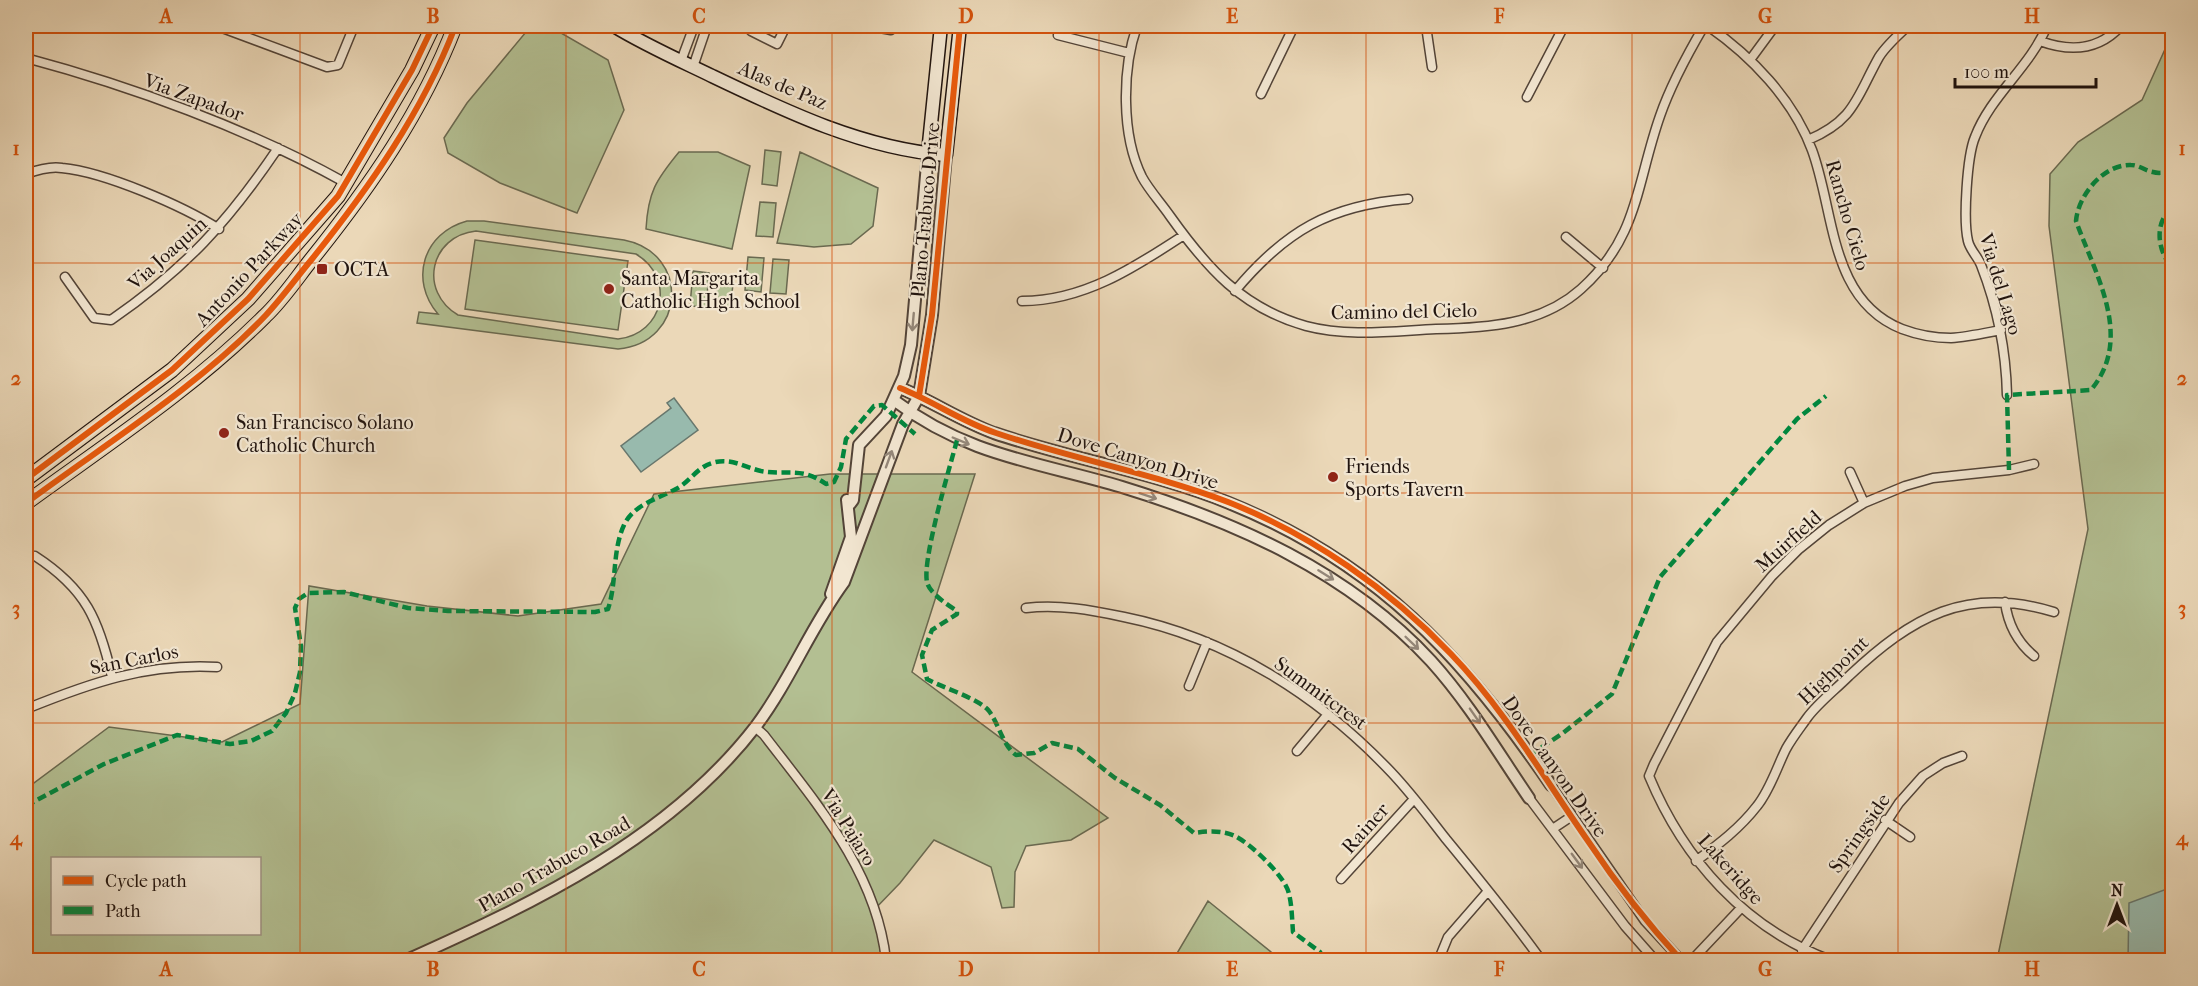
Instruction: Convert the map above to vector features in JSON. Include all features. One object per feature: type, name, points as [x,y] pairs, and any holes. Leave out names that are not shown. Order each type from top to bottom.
[{"type":"main road","name":"Antonio Parkway","points":[[26,479],[155,383],[211,336],[249,299],[338,196],[344,182],[412,70],[433,26]]},
{"type":"main road","name":"Antonio Parkway","points":[[26,503],[198,376],[266,316],[351,210],[379,170],[426,90],[455,26]]},
{"type":"main road","name":"Alas de Paz","points":[[614,26],[765,101],[842,131],[913,152],[946,155]]},
{"type":"main road","name":"Plano Trabuco Drive","points":[[928,153],[941,26]]},
{"type":"main road","name":"Plano Trabuco Drive","points":[[946,155],[960,26]]},
{"type":"street","points":[[217,26],[327,67],[339,64],[354,26]]},
{"type":"street","points":[[681,61],[694,26]]},
{"type":"street","points":[[693,67],[707,26]]},
{"type":"street","points":[[754,26],[751,31],[777,44],[786,26]]},
{"type":"street","points":[[869,26],[891,30],[892,26]]},
{"type":"street","name":"Camino del Cielo","points":[[1137,26],[1129,53],[1124,90],[1135,154],[1142,176],[1207,266],[1235,291],[1279,317],[1325,330],[1346,332],[1478,328],[1515,323],[1545,312],[1579,291],[1603,268],[1624,237],[1635,207],[1659,117],[1677,74],[1706,26]]},
{"type":"street","points":[[1261,94],[1294,26]]},
{"type":"street","points":[[1426,26],[1432,67]]},
{"type":"street","points":[[1527,97],[1564,26]]},
{"type":"street","name":"Rancho Cielo","points":[[1706,26],[1750,60],[1786,101],[1808,140],[1848,280],[1873,313],[1889,324],[1929,337],[1952,338],[2001,330]]},
{"type":"street","points":[[1750,60],[1775,26]]},
{"type":"street","points":[[1808,140],[1828,131],[1850,112],[1881,55],[1908,26]]},
{"type":"street","name":"Via del Lago","points":[[2007,395],[2001,330],[1981,264],[1968,242],[1969,161],[1974,137],[1994,102],[2040,41],[2047,26]]},
{"type":"street","points":[[2040,41],[2057,47],[2082,48],[2107,38],[2121,26]]},
{"type":"street","points":[[1058,35],[1129,53]]},
{"type":"street","name":"Via Zapador","points":[[26,58],[87,74],[278,148],[344,182]]},
{"type":"street","name":"Via Joaquin","points":[[65,277],[94,318],[111,320],[157,289],[219,229],[278,148]]},
{"type":"street","name":"Plano Trabuco Drive","points":[[895,401],[911,345],[928,153]]},
{"type":"street","name":"Plano Trabuco Drive","points":[[910,413],[920,396],[932,315],[946,155]]},
{"type":"street","points":[[26,174],[60,167],[85,171],[190,211],[219,229]]},
{"type":"street","points":[[1235,291],[1255,267],[1285,241],[1315,222],[1370,202],[1408,199]]},
{"type":"street","points":[[1022,301],[1059,299],[1115,277],[1184,235]]},
{"type":"street","points":[[1566,237],[1603,268]]},
{"type":"street","name":"Dove Canyon Drive","points":[[900,388],[992,432],[1228,502],[1290,531],[1357,571],[1383,591],[1453,656],[1551,785],[1645,921],[1681,960]]},
{"type":"street","name":"Dove Canyon Drive","points":[[895,401],[910,413],[957,440],[986,451],[1130,490],[1233,526],[1289,553],[1385,617],[1430,660],[1473,713],[1529,798],[1554,828],[1625,926],[1655,960]]},
{"type":"street","name":"Plano Trabuco Road","points":[[828,603],[851,537],[850,504],[853,500],[859,445],[886,416],[895,401]]},
{"type":"street","name":"Plano Trabuco Road","points":[[407,960],[483,925],[602,862],[644,833],[689,796],[755,727],[781,690],[828,603],[844,582],[893,449],[910,413]]},
{"type":"street","name":"Muirfield","points":[[1654,764],[1717,642],[1798,549],[1864,503],[1881,495],[1933,478],[2009,470],[2034,464]]},
{"type":"street","points":[[1850,472],[1864,503]]},
{"type":"street","points":[[35,556],[73,585],[92,613],[103,635],[112,677]]},
{"type":"street","points":[[2004,602],[2009,622],[2021,645],[2034,656]]},
{"type":"street","name":"Highpoint","points":[[1696,861],[1732,834],[1759,804],[1788,746],[1809,716],[1890,639],[1913,624],[1936,614],[1978,604],[2025,603],[2054,612]]},
{"type":"street","name":"Summitcrest","points":[[1026,608],[1054,605],[1147,621],[1208,642],[1295,689],[1368,748],[1414,799],[1504,909],[1540,960]]},
{"type":"street","points":[[1190,686],[1208,642]]},
{"type":"street","name":"San Carlos","points":[[26,709],[112,677],[184,665],[217,666]]},
{"type":"street","points":[[1297,751],[1328,714]]},
{"type":"street","name":"Via Pajaro","points":[[755,727],[764,735],[839,834],[864,881],[878,919],[886,960]]},
{"type":"street","name":"Springside","points":[[1802,950],[1885,820],[1923,776],[1943,763],[1962,756]]},
{"type":"street","name":"Lakeridge","points":[[1654,764],[1649,776],[1654,788],[1696,861],[1741,908],[1767,929],[1802,950],[1830,960]]},
{"type":"street","name":"Rainer","points":[[1341,879],[1414,799]]},
{"type":"street","points":[[1554,828],[1572,816]]},
{"type":"street","points":[[1885,820],[1910,837]]},
{"type":"street","points":[[1439,959],[1448,937],[1488,891]]},
{"type":"street","points":[[1692,960],[1741,908]]},
{"type":"green space","points":[[531,26],[549,26],[608,60],[624,110],[577,213],[500,183],[448,153],[444,138],[467,103]]},
{"type":"green space","points":[[2169,26],[2172,26],[2172,960],[1997,960],[2088,529],[2049,226],[2050,174],[2078,142],[2142,100],[2166,47]]},
{"type":"green space","points":[[765,150],[781,152],[777,186],[762,184]]},
{"type":"green space","points":[[679,152],[718,152],[750,166],[732,249],[646,229],[651,196],[664,171]]},
{"type":"green space","points":[[800,152],[878,188],[873,226],[851,244],[814,247],[777,243]]},
{"type":"green space","points":[[760,202],[776,203],[773,237],[756,236]]},
{"type":"green space","points":[[467,221],[484,221],[624,240],[646,248],[661,262],[669,279],[672,297],[667,315],[657,331],[641,343],[618,349],[417,323],[419,312],[438,314],[429,301],[424,287],[425,259],[440,236],[452,227]],"holes":[[[476,231],[636,254],[649,264],[657,277],[660,290],[659,304],[646,327],[634,335],[618,339],[458,315],[445,305],[437,292],[434,279],[435,266],[440,253],[448,243],[460,235]]]},
{"type":"green space","points":[[475,240],[628,261],[618,330],[465,309]]},
{"type":"green space","points":[[748,257],[764,258],[761,292],[745,290]]},
{"type":"green space","points":[[773,259],[789,260],[786,294],[770,293]]},
{"type":"green space","points":[[693,271],[709,273],[706,307],[690,306]]},
{"type":"green space","points":[[717,274],[734,276],[730,309],[714,308]]},
{"type":"green space","points":[[830,474],[975,474],[912,672],[1108,818],[1071,840],[1026,846],[1015,872],[1014,907],[1002,908],[991,867],[934,840],[900,883],[873,911],[887,960],[26,960],[26,789],[109,727],[222,742],[300,704],[309,586],[427,606],[518,616],[601,604],[654,494]]},
{"type":"green space","points":[[1208,901],[1281,960],[1173,960]]},
{"type":"shaded area","points":[[674,398],[698,430],[641,472],[621,446],[671,408],[667,403]]},
{"type":"shaded area","points":[[2172,862],[2172,960],[2128,960],[2129,903],[2167,889]]},
{"type":"marked path","points":[[2009,470],[2007,395],[2091,390],[2104,370],[2110,349],[2107,307],[2101,285],[2076,221],[2087,192],[2102,176],[2121,166],[2134,165],[2155,173],[2172,172]]},
{"type":"marked path","points":[[2172,208],[2166,214],[2160,229],[2163,253],[2172,267]]},
{"type":"marked path","points":[[1530,755],[1563,733],[1612,694],[1660,577],[1797,419],[1826,396]]},
{"type":"marked path","points":[[26,806],[104,764],[177,735],[230,744],[251,741],[272,731],[286,713],[295,693],[300,672],[301,646],[295,608],[299,599],[308,593],[344,592],[408,608],[448,611],[595,612],[608,609],[620,535],[628,518],[640,507],[681,486],[706,465],[725,461],[761,471],[801,473],[817,478],[826,484],[834,482],[841,467],[846,439],[874,406],[882,405],[915,434]]},
{"type":"marked path","points":[[957,440],[932,534],[927,570],[928,586],[939,598],[957,611],[957,614],[932,630],[922,655],[927,679],[984,706],[1016,755],[1034,753],[1052,743],[1078,749],[1115,778],[1160,805],[1194,833],[1220,832],[1242,840],[1258,853],[1282,879],[1290,899],[1293,932],[1320,952],[1324,960]]},
{"type":"cycle path","points":[[26,479],[172,370],[248,299],[338,196],[412,70],[433,26]]},
{"type":"cycle path","points":[[919,396],[932,315],[960,26]]},
{"type":"cycle path","points":[[26,503],[181,390],[240,341],[272,308],[374,177],[427,90],[455,27]]},
{"type":"cycle path","points":[[900,388],[996,433],[1228,502],[1290,531],[1348,566],[1402,607],[1471,676],[1523,745],[1610,872],[1681,960]]},
{"type":"place","name":"OCTA","points":[[322,269]]},
{"type":"place","name":"Santa Margarita Catholic High School","points":[[609,289]]},
{"type":"place","name":"San Francisco Solano Catholic Church","points":[[224,433]]},
{"type":"place","name":"Friends Sports Tavern","points":[[1333,477]]}]
